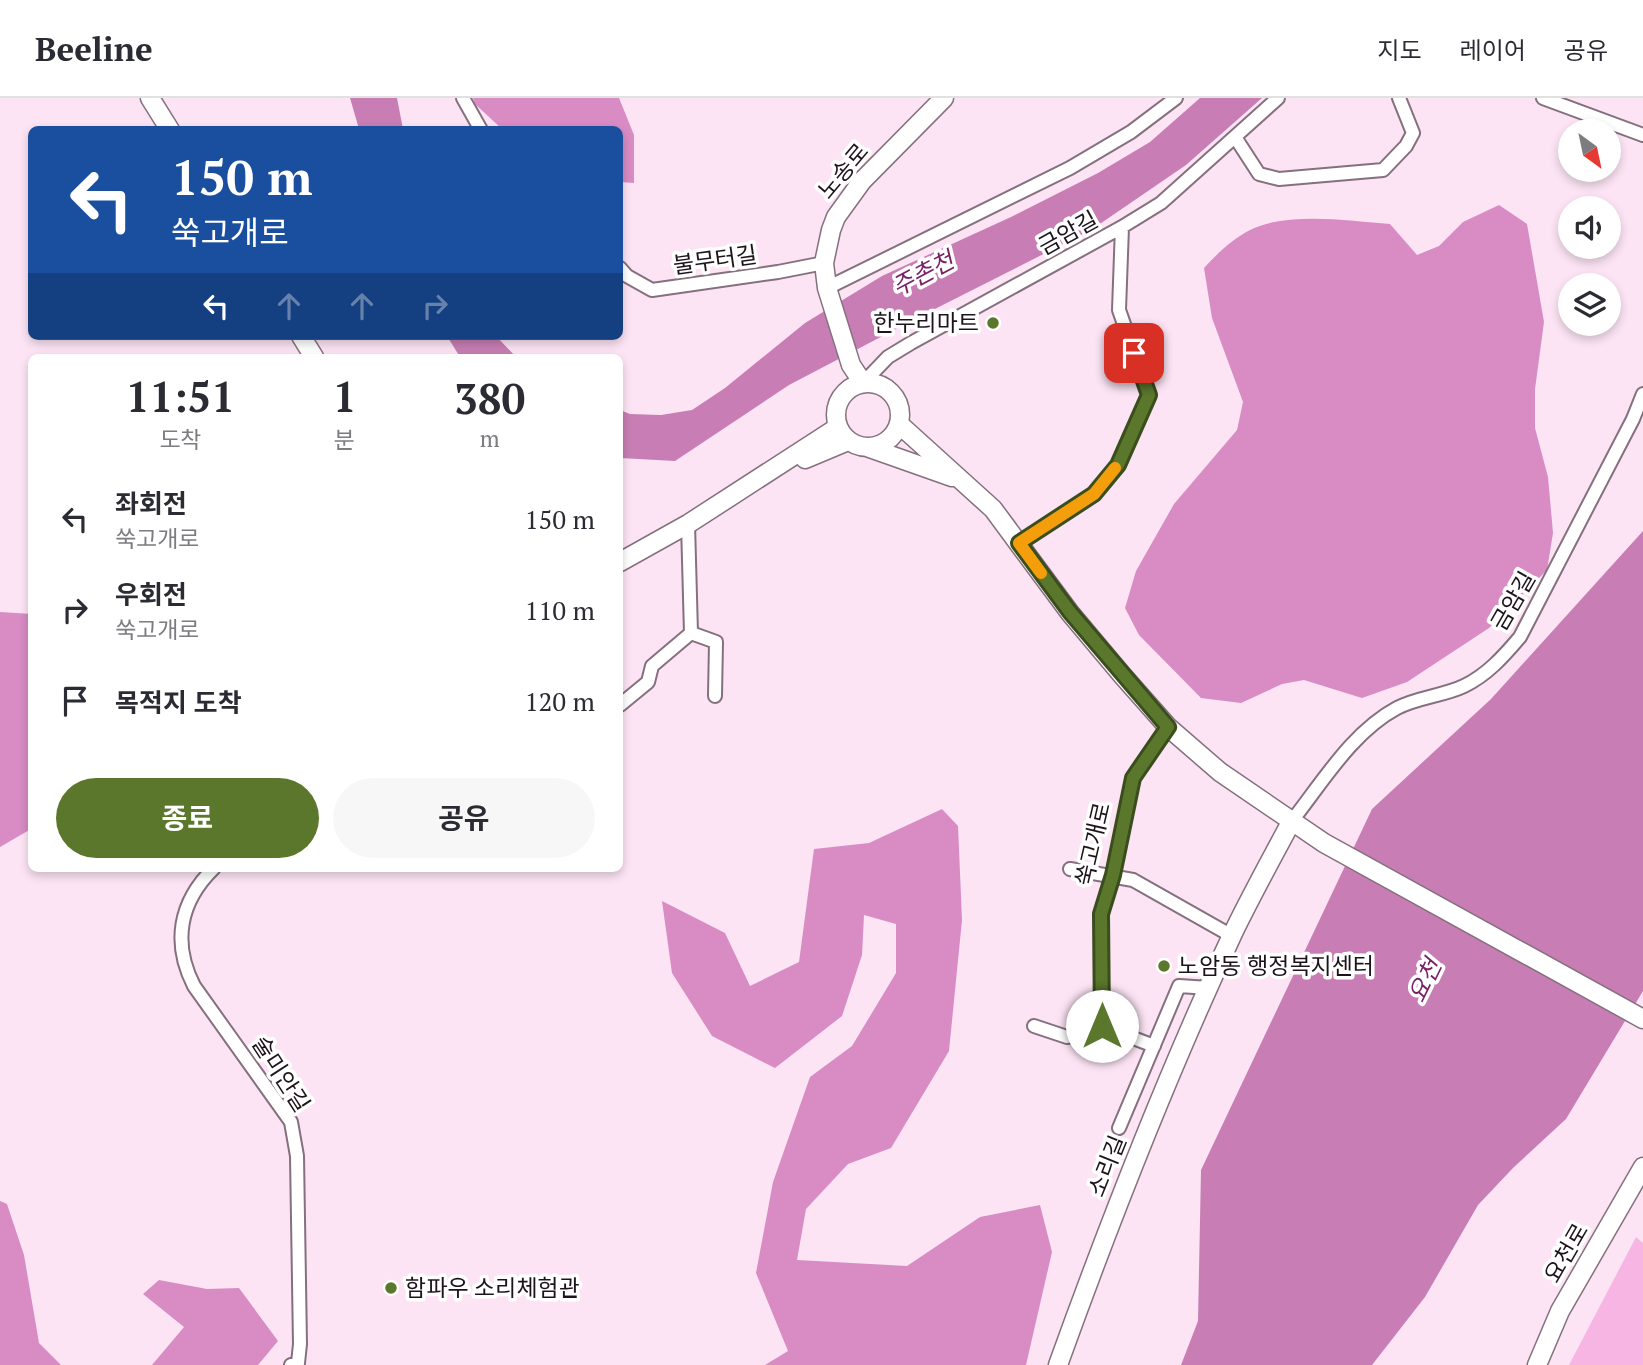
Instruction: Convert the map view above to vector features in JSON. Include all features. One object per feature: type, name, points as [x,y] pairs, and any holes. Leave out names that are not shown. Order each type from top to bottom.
[{"type":"main road","points":[[150,98],[168,126]]},
{"type":"main road","name":"노송로","points":[[863,383],[851,365],[828,292],[824,263],[835,217],[862,181],[944,98]]},
{"type":"main road","points":[[867,447],[887,441],[898,424],[900,414],[893,395],[874,384],[863,383],[853,386],[838,402],[835,413],[843,434],[867,447],[962,480]]},
{"type":"main road","points":[[898,424],[993,509],[1070,612],[1168,727],[1220,772],[1324,844],[1643,1019]]},
{"type":"main road","points":[[623,560],[688,524],[763,476],[843,434]]},
{"type":"main road","name":"소리길","points":[[1058,1365],[1101,1247],[1209,988],[1232,936],[1291,822]]},
{"type":"main road","name":"요천로","points":[[1537,1365],[1560,1311],[1636,1188],[1643,1167]]},
{"type":"street","points":[[463,98],[479,126]]},
{"type":"street","name":"금암길","points":[[863,383],[888,357],[911,343],[1161,203],[1278,98]]},
{"type":"street","points":[[1235,137],[1259,174],[1279,179],[1383,170],[1406,146],[1413,134],[1399,98]]},
{"type":"street","points":[[1543,98],[1643,135]]},
{"type":"street","points":[[828,292],[1070,168],[1131,132],[1173,99]]},
{"type":"street","points":[[1019,543],[1094,494],[1118,465],[1149,395],[1119,310],[1122,227]]},
{"type":"street","name":"불무터길","points":[[623,271],[652,290],[824,263]]},
{"type":"street","name":"금암길","points":[[1291,822],[1375,722],[1399,707],[1463,687],[1500,661],[1520,637],[1633,419],[1643,394]]},
{"type":"street","points":[[688,524],[691,633]]},
{"type":"street","points":[[691,633],[716,642],[715,696]]},
{"type":"street","points":[[623,703],[648,682],[652,666],[691,633]]},
{"type":"street","name":"쑥고개로","points":[[1102,1026],[1101,914],[1113,875],[1133,778],[1168,727]]},
{"type":"street","points":[[1070,869],[1133,880],[1232,936]]},
{"type":"street","name":"술미안길","points":[[210,872],[194,894],[182,920],[182,953],[194,986],[290,1122],[297,1156],[300,1344],[298,1363],[291,1365]]},
{"type":"street","name":"소리길","points":[[1119,1128],[1179,986],[1209,988]]},
{"type":"street","points":[[1034,1026],[1067,1037],[1102,1026],[1154,1046]]},
{"type":"shaded area","points":[[473,98],[619,98],[634,135],[634,183],[623,182],[623,126],[499,126],[475,104]]},
{"type":"shaded area","points":[[1499,205],[1527,224],[1544,322],[1535,389],[1535,428],[1548,477],[1553,533],[1547,570],[1489,628],[1407,682],[1362,698],[1304,680],[1282,684],[1241,703],[1201,698],[1139,635],[1125,608],[1136,571],[1174,504],[1237,430],[1243,402],[1212,318],[1204,268],[1225,247],[1250,230],[1265,224],[1300,219],[1390,224],[1417,255],[1439,246],[1463,222]]},
{"type":"shaded area","points":[[0,612],[28,614],[28,831],[0,847]]},
{"type":"shaded area","points":[[942,809],[958,826],[962,920],[949,1051],[891,1148],[848,1164],[806,1209],[797,1260],[907,1266],[980,1217],[1040,1205],[1052,1252],[1026,1365],[765,1365],[788,1351],[756,1273],[773,1182],[810,1077],[852,1046],[896,973],[896,924],[864,915],[862,955],[842,1016],[775,1068],[712,1036],[672,973],[662,901],[725,933],[750,986],[799,962],[814,849],[869,843]]},
{"type":"shaded area","points":[[0,1201],[7,1204],[24,1255],[39,1343],[61,1365],[0,1365]]},
{"type":"shaded area","points":[[1636,1237],[1643,1243],[1643,1365],[1569,1365]]},
{"type":"shaded area","points":[[159,1280],[207,1289],[239,1288],[278,1341],[258,1365],[152,1365],[184,1327],[143,1294]]},
{"type":"water","points":[[350,98],[397,98],[402,126],[358,126]]},
{"type":"water","name":"주촌천","points":[[1200,98],[1262,98],[1186,165],[1091,230],[789,385],[675,461],[623,458],[623,411],[661,415],[692,410],[725,388],[805,323],[882,276],[1011,217],[1098,173],[1150,142]]},
{"type":"water","points":[[449,340],[500,340],[513,354],[458,354]]},
{"type":"water","name":"요천","points":[[1643,531],[1643,991],[1566,1119],[1478,1205],[1425,1297],[1372,1365],[1181,1365],[1198,1321],[1201,1170],[1372,809],[1491,699]]},
{"type":"slow traffic","points":[[1041,573],[1019,543],[1094,494],[1115,468]]},
{"type":"place","name":"한누리마트","points":[[993,323]]},
{"type":"place","name":"노암동 행정복지센터","points":[[1164,966]]},
{"type":"place","name":"함파우 소리체험관","points":[[391,1288]]},
{"type":"route","points":[[1102,1026],[1101,914],[1113,875],[1133,778],[1168,727],[1070,612],[1019,543],[1094,494],[1118,465],[1149,395],[1134,353]]}]
